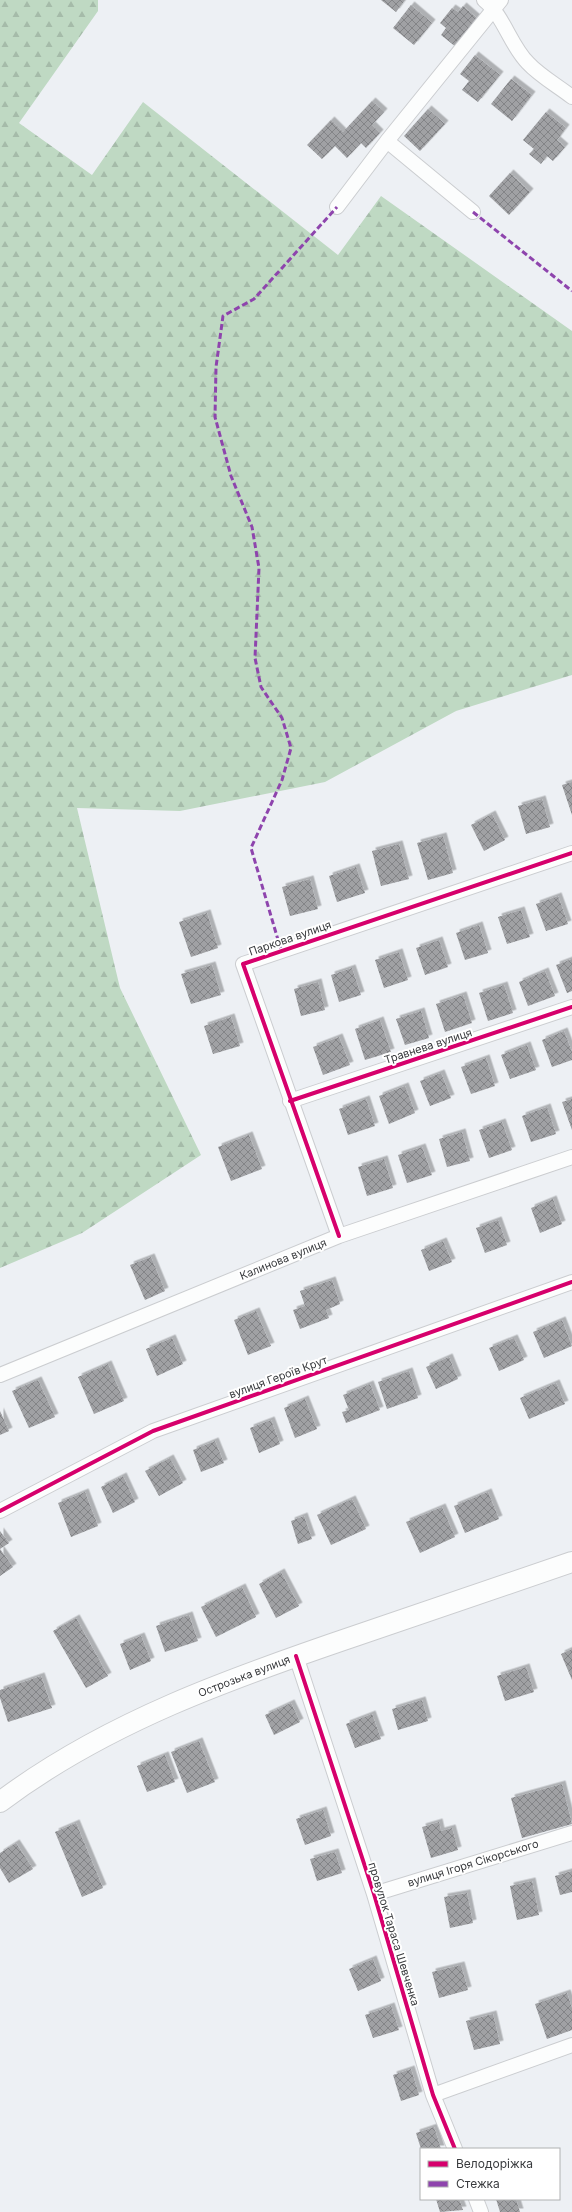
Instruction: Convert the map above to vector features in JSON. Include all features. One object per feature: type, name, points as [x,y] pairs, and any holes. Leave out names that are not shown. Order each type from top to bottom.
[{"type":"main road","name":"Острозька вулиця","points":[[0,1802],[91,1742],[191,1696],[296,1656],[572,1562]]},
{"type":"street","points":[[337,207],[493,3],[509,37],[528,63],[572,98]]},
{"type":"street","points":[[387,140],[473,212]]},
{"type":"street","name":"Паркова вулиця","points":[[339,1236],[290,1101],[243,964],[572,852]]},
{"type":"street","name":"Травнева вулиця","points":[[290,1101],[572,1007]]},
{"type":"street","name":"Калинова вулиця","points":[[0,1375],[339,1236],[572,1157]]},
{"type":"street","name":"вулиця Героїв Крут","points":[[0,1511],[153,1431],[572,1282]]},
{"type":"street","name":"провулок Тараса Шевченка","points":[[296,1656],[374,1894],[433,2095],[455,2148]]},
{"type":"street","name":"вулиця Ігоря Сікорського","points":[[374,1894],[572,1833]]},
{"type":"street","points":[[433,2095],[572,2045]]},
{"type":"street","points":[[476,2200],[481,2212]]},
{"type":"green space","points":[[0,0],[98,0],[98,11],[19,123],[92,175],[143,102],[338,255],[381,196],[572,331],[572,675],[456,711],[325,782],[180,811],[77,808],[120,988],[201,1155],[82,1233],[0,1268]]},
{"type":"building","points":[[381,0],[405,0],[396,12]]},
{"type":"building","points":[[411,5],[432,23],[414,45],[393,28]]},
{"type":"building","points":[[463,6],[478,19],[456,47],[441,35],[446,28],[440,23],[452,8],[458,12]]},
{"type":"building","points":[[475,55],[500,75],[478,102],[462,90],[469,81],[460,74]]},
{"type":"building","points":[[511,79],[532,95],[512,121],[491,104]]},
{"type":"building","points":[[372,101],[384,112],[372,125],[380,133],[366,148],[361,143],[347,158],[335,146],[322,159],[307,145],[331,120],[343,132]]},
{"type":"building","points":[[428,109],[445,124],[420,151],[404,136]]},
{"type":"building","points":[[546,112],[566,128],[557,140],[565,147],[553,161],[547,156],[541,164],[529,154],[534,149],[523,140]]},
{"type":"building","points":[[510,173],[530,192],[509,215],[489,196]]},
{"type":"building","points":[[572,782],[572,815],[562,785]]},
{"type":"building","points":[[542,799],[550,827],[526,834],[518,806]]},
{"type":"building","points":[[492,814],[505,840],[484,851],[471,825]]},
{"type":"building","points":[[443,836],[453,873],[428,880],[417,843]]},
{"type":"building","points":[[399,844],[409,879],[381,886],[372,851]]},
{"type":"building","points":[[356,867],[365,893],[337,902],[329,876]]},
{"type":"building","points":[[310,879],[318,909],[290,916],[282,887]]},
{"type":"building","points":[[558,896],[568,924],[546,931],[536,904]]},
{"type":"building","points":[[521,910],[530,937],[507,944],[498,917]]},
{"type":"building","points":[[207,913],[218,948],[191,957],[179,922]]},
{"type":"building","points":[[479,925],[488,953],[465,960],[456,933]]},
{"type":"building","points":[[439,940],[448,967],[425,975],[416,948]]},
{"type":"building","points":[[399,952],[408,980],[384,988],[375,960]]},
{"type":"building","points":[[572,959],[572,991],[567,993],[556,965]]},
{"type":"building","points":[[212,965],[221,995],[191,1004],[181,974]]},
{"type":"building","points":[[352,968],[361,995],[339,1002],[331,975]]},
{"type":"building","points":[[545,971],[555,996],[528,1006],[519,982]]},
{"type":"building","points":[[318,982],[325,1010],[301,1016],[294,989]]},
{"type":"building","points":[[504,985],[513,1013],[488,1021],[479,993]]},
{"type":"building","points":[[463,995],[472,1023],[445,1032],[436,1004]]},
{"type":"building","points":[[421,1011],[429,1038],[405,1045],[396,1019]]},
{"type":"building","points":[[231,1017],[240,1046],[213,1054],[204,1026]]},
{"type":"building","points":[[380,1020],[391,1052],[365,1060],[355,1029]]},
{"type":"building","points":[[564,1031],[572,1052],[572,1060],[552,1067],[542,1040]]},
{"type":"building","points":[[339,1037],[350,1065],[323,1075],[313,1047]]},
{"type":"building","points":[[527,1045],[536,1070],[510,1079],[501,1055]]},
{"type":"building","points":[[486,1058],[495,1086],[471,1094],[461,1067]]},
{"type":"building","points":[[441,1073],[451,1098],[430,1106],[420,1081]]},
{"type":"building","points":[[405,1086],[415,1113],[389,1124],[379,1096]]},
{"type":"building","points":[[366,1099],[375,1126],[348,1135],[339,1109]]},
{"type":"building","points":[[572,1099],[572,1130],[562,1102]]},
{"type":"building","points":[[547,1107],[556,1134],[531,1142],[522,1116]]},
{"type":"building","points":[[502,1122],[512,1150],[489,1158],[479,1130]]},
{"type":"building","points":[[462,1132],[470,1161],[447,1167],[439,1139]]},
{"type":"building","points":[[249,1135],[262,1169],[231,1181],[218,1147]]},
{"type":"building","points":[[422,1147],[432,1175],[407,1183],[398,1155]]},
{"type":"building","points":[[384,1159],[393,1188],[367,1196],[358,1167]]},
{"type":"building","points":[[553,1199],[562,1224],[540,1233],[531,1208]]},
{"type":"building","points":[[498,1220],[507,1245],[485,1253],[476,1228]]},
{"type":"building","points":[[443,1241],[452,1262],[429,1271],[421,1250]]},
{"type":"building","points":[[151,1257],[165,1291],[145,1300],[130,1265]]},
{"type":"building","points":[[332,1280],[340,1304],[326,1310],[329,1318],[300,1329],[293,1310],[305,1306],[300,1291]]},
{"type":"building","points":[[256,1311],[271,1346],[248,1355],[234,1320]]},
{"type":"building","points":[[562,1320],[572,1346],[544,1358],[533,1332]]},
{"type":"building","points":[[172,1338],[183,1364],[157,1376],[146,1349]]},
{"type":"building","points":[[514,1338],[524,1360],[499,1371],[489,1348]]},
{"type":"building","points":[[449,1357],[458,1379],[436,1389],[426,1367]]},
{"type":"building","points":[[108,1364],[124,1401],[94,1414],[78,1377]]},
{"type":"building","points":[[409,1371],[418,1398],[387,1409],[378,1382]]},
{"type":"building","points":[[38,1380],[55,1417],[29,1428],[12,1391]]},
{"type":"building","points":[[556,1383],[565,1404],[529,1419],[520,1398]]},
{"type":"building","points":[[370,1384],[380,1410],[346,1423],[342,1412],[349,1410],[343,1395]]},
{"type":"building","points":[[305,1399],[317,1429],[295,1438],[284,1408]]},
{"type":"building","points":[[0,1411],[9,1431],[0,1435]]},
{"type":"building","points":[[271,1420],[280,1444],[259,1453],[250,1428]]},
{"type":"building","points":[[215,1441],[224,1463],[201,1472],[193,1450]]},
{"type":"building","points":[[170,1458],[183,1483],[159,1496],[145,1471]]},
{"type":"building","points":[[123,1476],[135,1502],[113,1513],[101,1487]]},
{"type":"building","points":[[85,1492],[98,1526],[71,1537],[58,1503]]},
{"type":"building","points":[[488,1492],[499,1519],[465,1533],[454,1506]]},
{"type":"building","points":[[352,1499],[366,1529],[331,1545],[317,1515]]},
{"type":"building","points":[[442,1507],[455,1537],[420,1553],[406,1522]]},
{"type":"building","points":[[304,1516],[312,1539],[298,1544],[291,1521]]},
{"type":"building","points":[[0,1531],[9,1543],[0,1549]]},
{"type":"building","points":[[0,1549],[13,1567],[0,1576]]},
{"type":"building","points":[[281,1572],[299,1606],[276,1618],[259,1584]]},
{"type":"building","points":[[242,1587],[256,1617],[216,1637],[201,1607]]},
{"type":"building","points":[[189,1615],[198,1641],[165,1652],[156,1626]]},
{"type":"building","points":[[76,1618],[108,1676],[86,1688],[53,1631]]},
{"type":"building","points":[[141,1636],[151,1661],[130,1670],[120,1644]]},
{"type":"building","points":[[572,1649],[572,1680],[561,1654]]},
{"type":"building","points":[[526,1667],[534,1692],[505,1701],[497,1676]]},
{"type":"building","points":[[41,1676],[52,1708],[8,1722],[0,1698],[0,1690]]},
{"type":"building","points":[[422,1700],[428,1721],[398,1730],[392,1709]]},
{"type":"building","points":[[291,1703],[300,1722],[274,1735],[265,1715]]},
{"type":"building","points":[[372,1714],[381,1739],[355,1748],[346,1724]]},
{"type":"building","points":[[199,1741],[215,1782],[187,1793],[171,1752]]},
{"type":"building","points":[[165,1755],[175,1782],[147,1792],[137,1766]]},
{"type":"building","points":[[562,1784],[572,1824],[522,1838],[511,1798]]},
{"type":"building","points":[[323,1810],[331,1836],[305,1845],[296,1819]]},
{"type":"building","points":[[439,1822],[441,1831],[452,1828],[458,1850],[431,1858],[422,1827]]},
{"type":"building","points":[[76,1823],[103,1888],[82,1897],[55,1832]]},
{"type":"building","points":[[16,1843],[33,1869],[9,1883],[0,1868],[0,1853]]},
{"type":"building","points":[[335,1852],[342,1873],[317,1881],[310,1859]]},
{"type":"building","points":[[572,1871],[572,1892],[560,1895],[555,1876]]},
{"type":"building","points":[[532,1881],[539,1915],[517,1920],[510,1886]]},
{"type":"building","points":[[467,1893],[473,1923],[450,1928],[444,1897]]},
{"type":"building","points":[[373,1959],[381,1981],[358,1991],[349,1969]]},
{"type":"building","points":[[461,1965],[468,1990],[439,1998],[432,1972]]},
{"type":"building","points":[[567,1993],[572,2008],[572,2030],[547,2039],[535,2004]]},
{"type":"building","points":[[391,2006],[399,2030],[373,2038],[365,2015]]},
{"type":"building","points":[[493,2014],[500,2044],[474,2050],[466,2021]]},
{"type":"building","points":[[411,2069],[419,2095],[401,2101],[393,2075]]},
{"type":"building","points":[[434,2127],[441,2148],[421,2148],[416,2133]]},
{"type":"building","points":[[436,2200],[459,2200],[463,2210],[440,2212]]},
{"type":"building","points":[[496,2200],[516,2200],[520,2212],[500,2212]]},
{"type":"marked path","points":[[281,950],[251,848],[282,780],[291,748],[282,718],[261,687],[255,658],[259,568],[252,527],[231,476],[215,417],[216,367],[223,316],[254,299],[337,207]]},
{"type":"marked path","points":[[473,212],[572,291]]},
{"type":"cycle path","points":[[339,1236],[243,964],[572,853]]},
{"type":"cycle path","points":[[290,1101],[572,1007]]},
{"type":"cycle path","points":[[0,1511],[153,1431],[572,1282]]},
{"type":"cycle path","points":[[296,1656],[374,1894],[433,2095],[455,2148]]}]
